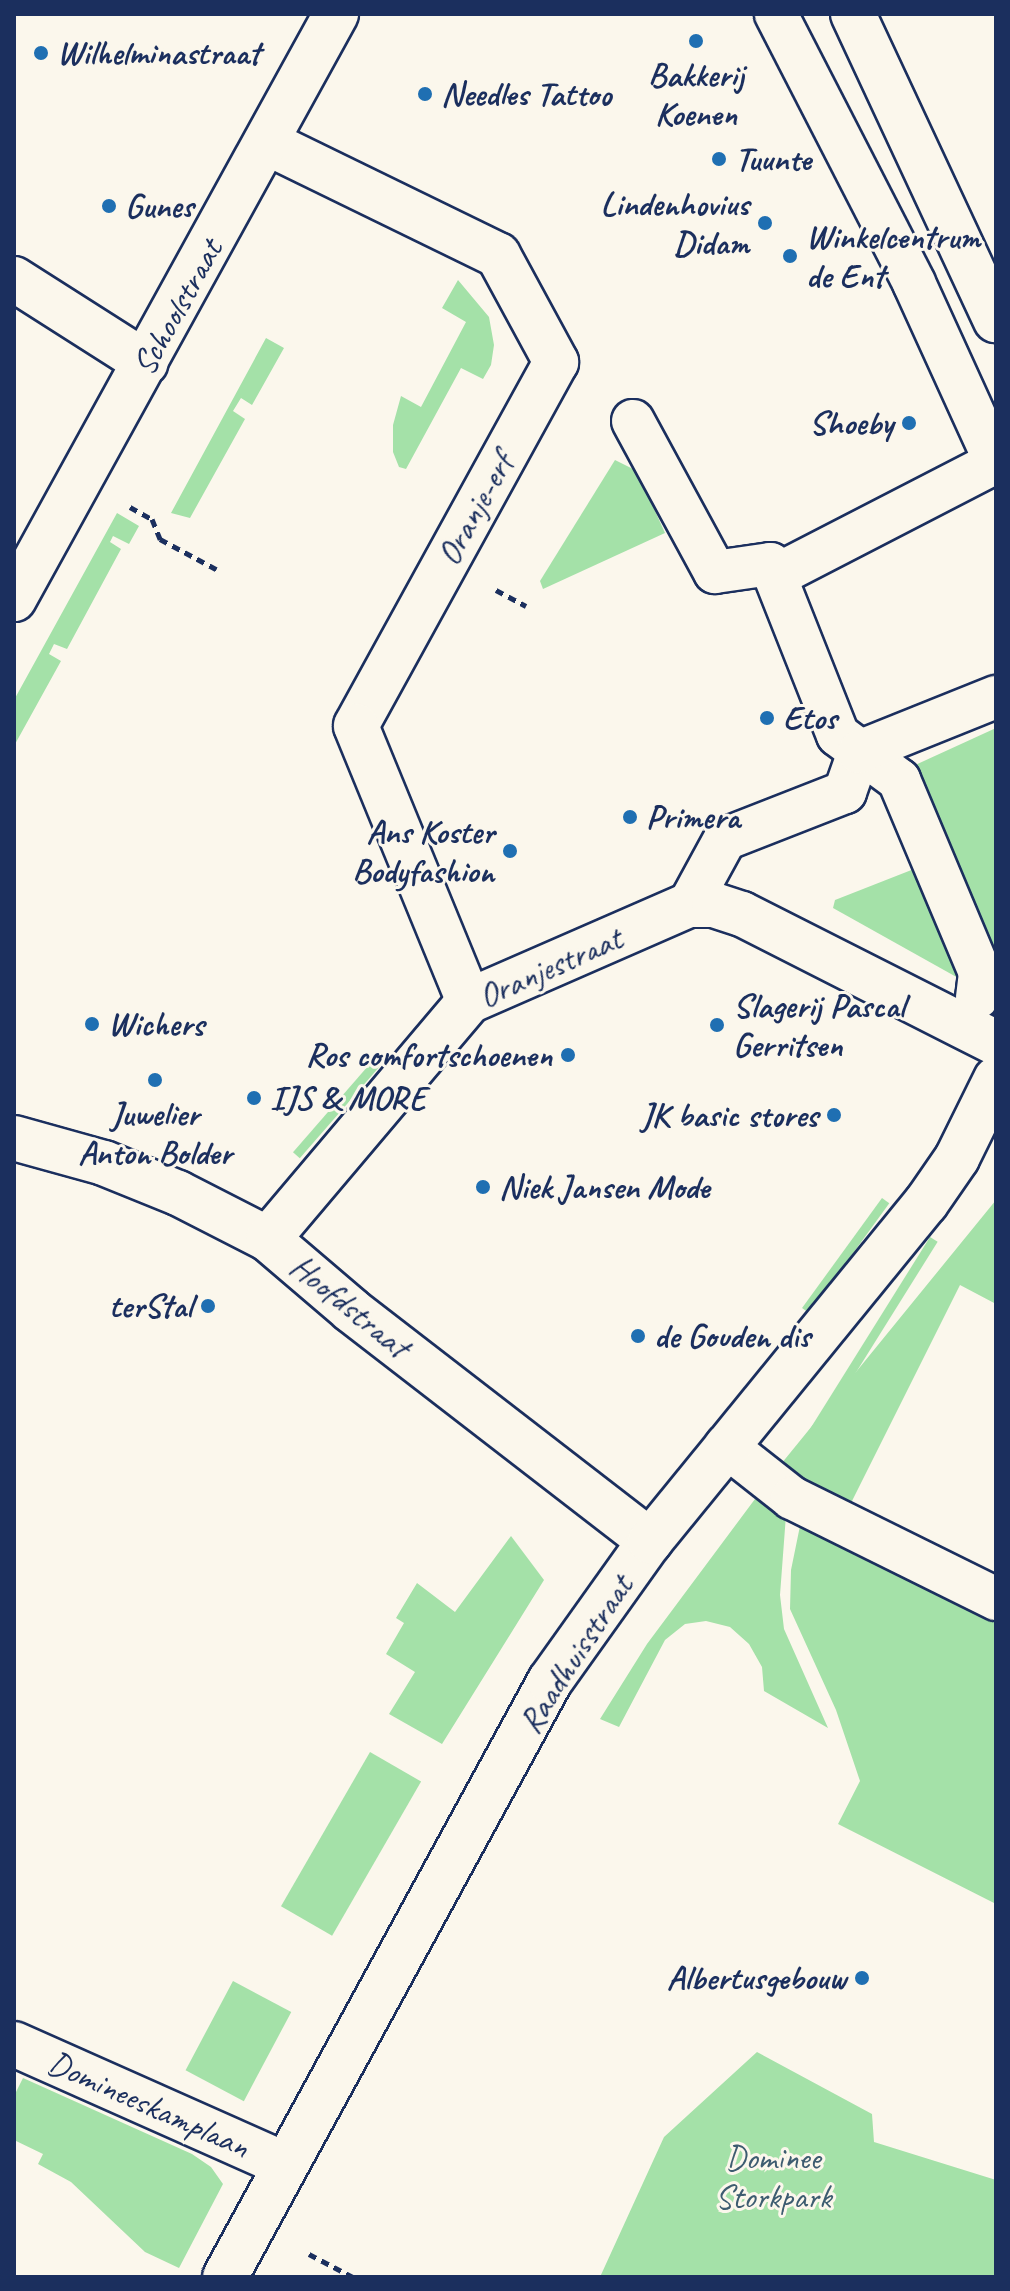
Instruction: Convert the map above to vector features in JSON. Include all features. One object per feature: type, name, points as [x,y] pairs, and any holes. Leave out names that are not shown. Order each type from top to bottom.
[{"type":"street","name":"Schoolstraat","points":[[14,599],[268,143],[336,14]]},
{"type":"street","points":[[775,576],[996,462],[914,283],[776,14]]},
{"type":"street","points":[[853,14],[996,320]]},
{"type":"street","name":"Oranje-erf","points":[[268,143],[498,255],[556,362],[356,726],[469,1001]]},
{"type":"street","points":[[14,279],[146,363]]},
{"type":"street","points":[[633,421],[715,572],[770,564],[848,744],[845,792],[725,839],[689,905],[714,905],[742,914],[996,1043]]},
{"type":"street","points":[[848,744],[996,697]]},
{"type":"street","points":[[848,744],[899,780],[980,973],[977,998]]},
{"type":"street","name":"Oranjestraat","points":[[268,1239],[469,1001],[689,905]]},
{"type":"street","name":"Raadhuisstraat","points":[[225,2277],[550,1681],[650,1541],[926,1203],[957,1158],[996,1079]]},
{"type":"street","name":"Hoofdstraat","points":[[14,1138],[104,1163],[178,1193],[268,1239],[351,1310],[650,1541]]},
{"type":"street","points":[[726,1446],[792,1498],[996,1599]]},
{"type":"street","name":"Domineeskamplaan","points":[[14,2044],[284,2164]]},
{"type":"path","points":[[80,480],[152,519],[160,539],[216,569]]},
{"type":"path","points":[[309,2254],[353,2277]]},
{"type":"green space","points":[[458,280],[489,317],[494,345],[491,365],[483,379],[461,368],[406,469],[399,467],[393,452],[393,425],[401,396],[421,407],[466,322],[442,308]]},
{"type":"green space","points":[[266,338],[284,348],[252,405],[241,398],[233,411],[245,419],[190,518],[171,513]]},
{"type":"green space","points":[[615,460],[637,471],[665,533],[543,589],[540,581]]},
{"type":"green space","points":[[117,513],[139,526],[129,544],[113,536],[110,542],[121,549],[67,649],[54,644],[49,654],[61,661],[14,746],[14,700]]},
{"type":"green space","points":[[996,728],[996,954],[995,954],[913,766]]},
{"type":"green space","points":[[914,869],[960,979],[833,908],[835,900]]},
{"type":"green space","points":[[375,1058],[382,1064],[300,1158],[293,1152]]},
{"type":"green space","points":[[882,1198],[889,1203],[809,1313],[802,1308]]},
{"type":"green space","points":[[996,1200],[996,1304],[960,1285],[850,1505],[777,1469]]},
{"type":"green space","points":[[930,1237],[938,1242],[796,1469],[788,1464]]},
{"type":"green space","points":[[755,1499],[786,1515],[780,1595],[784,1629],[828,1728],[764,1691],[762,1667],[749,1644],[730,1627],[706,1621],[685,1624],[665,1640],[619,1727],[600,1719],[647,1644]]},
{"type":"green space","points":[[801,1521],[996,1619],[996,1904],[838,1824],[860,1781],[836,1710],[790,1609],[791,1570]]},
{"type":"green space","points":[[511,1536],[544,1580],[442,1744],[389,1714],[415,1672],[386,1654],[404,1623],[396,1618],[417,1583],[455,1612]]},
{"type":"green space","points":[[370,1752],[421,1782],[332,1936],[281,1906]]},
{"type":"green space","points":[[233,1981],[291,2012],[244,2101],[186,2070]]},
{"type":"green space","name":"Dominee Storkpark","points":[[757,2052],[872,2114],[874,2142],[996,2180],[996,2277],[600,2277],[664,2137]]},
{"type":"green space","points":[[23,2078],[192,2154],[211,2167],[223,2184],[179,2268],[145,2252],[71,2182],[38,2164],[43,2154],[14,2140],[14,2096]]},
{"type":"place","name":"Bakkerij Koenen","points":[[696,41]]},
{"type":"place","name":"Wilhelminastraat","points":[[41,53]]},
{"type":"place","name":"Needles Tattoo","points":[[425,94]]},
{"type":"place","name":"Tuunte","points":[[719,159]]},
{"type":"place","name":"Gunes","points":[[109,206]]},
{"type":"place","name":"Lindenhovius Didam","points":[[765,223]]},
{"type":"place","name":"Winkelcentrum de Ent","points":[[790,256]]},
{"type":"place","name":"Shoeby","points":[[909,423]]},
{"type":"place","name":"Etos","points":[[767,718]]},
{"type":"place","name":"Primera","points":[[630,817]]},
{"type":"place","name":"Ans Koster Bodyfashion","points":[[510,851]]},
{"type":"place","name":"Wichers","points":[[92,1024]]},
{"type":"place","name":"Slagerij Pascal Gerritsen","points":[[717,1025]]},
{"type":"place","name":"Ros comfortschoenen","points":[[568,1055]]},
{"type":"place","name":"Juwelier Anton Bolder","points":[[155,1080]]},
{"type":"place","name":"IJS & MORE","points":[[254,1098]]},
{"type":"place","name":"JK basic stores","points":[[834,1115]]},
{"type":"place","name":"Niek Jansen Mode","points":[[483,1187]]},
{"type":"place","name":"terStal","points":[[208,1306]]},
{"type":"place","name":"de Gouden dis","points":[[638,1336]]},
{"type":"place","name":"Albertusgebouw","points":[[862,1978]]}]
